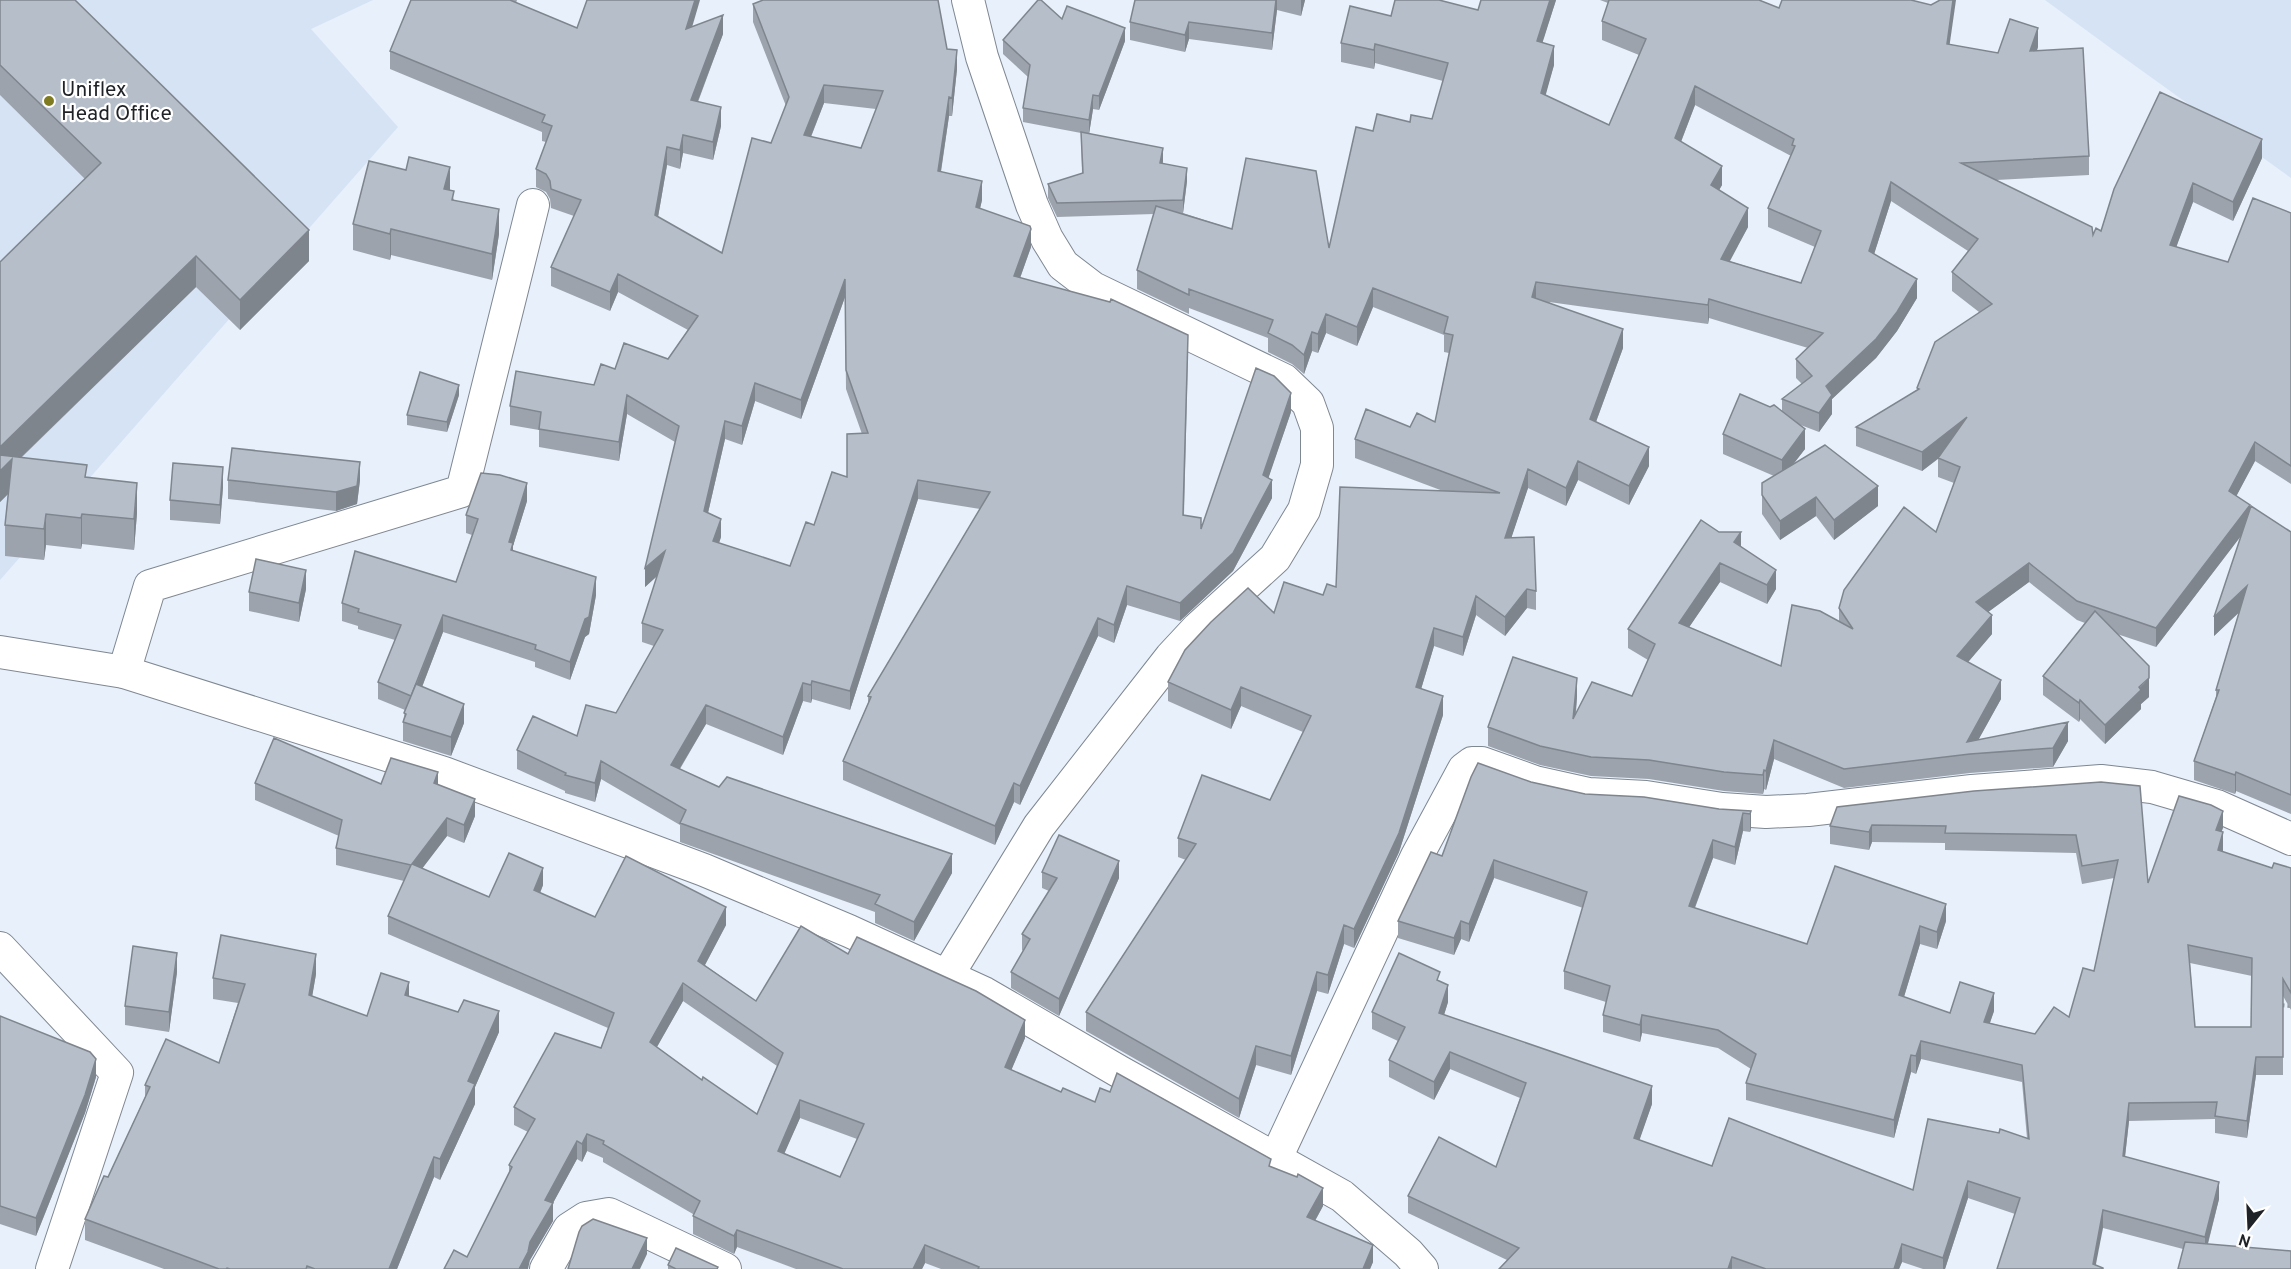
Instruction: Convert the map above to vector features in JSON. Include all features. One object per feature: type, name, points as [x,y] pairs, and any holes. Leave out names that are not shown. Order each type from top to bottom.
[{"type":"street","points":[[947,976],[1038,826],[1125,715],[1171,657],[1191,636],[1275,558],[1304,510],[1317,465],[1317,428],[1308,403],[1284,380],[1093,288],[1063,265],[1047,239],[1032,205],[982,57],[968,0]]},
{"type":"street","points":[[124,672],[150,586],[462,491],[533,205]]},
{"type":"street","points":[[0,652],[124,672],[444,773],[704,870],[849,931],[984,993],[1342,1196],[1408,1253],[1422,1269]]},
{"type":"street","points":[[1276,1158],[1417,855],[1464,769],[1472,763],[1482,763],[1535,782],[1589,794],[1646,797],[1722,809],[1766,813],[1972,791],[2101,781],[2152,787],[2217,806],[2291,839]]},
{"type":"street","points":[[0,948],[117,1073],[52,1269]]},
{"type":"street","points":[[546,1269],[569,1229],[586,1218],[609,1214],[725,1269]]},
{"type":"path","points":[[2269,1003],[2291,1006]]},
{"type":"shaded area","points":[[0,0],[373,0],[311,29],[398,127],[0,580]]},
{"type":"shaded area","points":[[2045,0],[2291,0],[2291,178],[2116,52]]},
{"type":"building","points":[[0,0],[75,0],[309,230],[240,300],[196,256],[0,447],[0,262],[101,163],[0,65]]},
{"type":"building","points":[[411,0],[510,0],[577,28],[587,0],[695,0],[686,29],[723,15],[691,100],[721,107],[713,142],[683,135],[680,150],[667,147],[655,215],[722,253],[752,138],[771,143],[789,97],[753,4],[763,0],[938,0],[947,49],[957,50],[952,98],[949,97],[938,171],[982,181],[976,207],[1030,226],[1031,229],[1014,276],[1110,302],[1111,299],[1188,335],[1183,515],[1201,518],[1201,529],[1256,368],[1274,376],[1291,393],[1263,475],[1272,480],[1233,553],[1180,603],[1127,586],[1114,625],[1098,618],[1020,786],[1014,783],[995,826],[843,761],[871,697],[868,696],[990,492],[918,480],[850,691],[812,681],[811,685],[803,683],[783,737],[706,705],[671,765],[719,787],[727,777],[952,854],[914,922],[875,904],[880,895],[680,823],[686,810],[601,761],[595,783],[565,775],[566,773],[517,750],[533,716],[577,736],[586,705],[616,713],[663,630],[642,623],[665,551],[645,568],[679,426],[627,395],[619,442],[539,429],[541,412],[510,406],[516,371],[594,385],[601,364],[615,369],[624,343],[668,359],[698,316],[618,274],[610,292],[551,267],[581,200],[551,189],[546,174],[536,169],[552,126],[542,122],[545,115],[390,51]],"holes":[[[824,85],[883,91],[861,148],[804,135]],[[845,279],[846,370],[868,433],[847,434],[847,477],[832,472],[814,525],[806,522],[790,566],[713,541],[721,519],[704,511],[725,421],[742,426],[755,383],[801,400]]]},
{"type":"building","points":[[1038,0],[1041,0],[1062,19],[1067,6],[1125,28],[1099,96],[1093,95],[1089,120],[1023,108],[1030,65],[1003,40]]},
{"type":"building","points":[[1135,0],[1276,0],[1272,33],[1189,22],[1185,35],[1130,22]]},
{"type":"building","points":[[1395,0],[1439,0],[1478,10],[1481,0],[1550,0],[1537,41],[1554,46],[1541,93],[1609,125],[1646,39],[1602,21],[1609,0],[1759,0],[1779,8],[1782,0],[1911,0],[1931,5],[1940,0],[1953,0],[1947,44],[1998,53],[2010,19],[2038,28],[2030,51],[2083,48],[2089,156],[1961,163],[2092,227],[2093,235],[2096,228],[2101,231],[2114,189],[2160,92],[2262,139],[2233,202],[2193,183],[2170,245],[2228,262],[2253,198],[2291,213],[2291,466],[2255,442],[2229,491],[2250,505],[2156,628],[2077,601],[2029,563],[1976,602],[1992,615],[1957,656],[2001,680],[1967,742],[2068,722],[2053,748],[1970,754],[1844,769],[1774,740],[1763,775],[1724,772],[1649,760],[1591,757],[1540,746],[1488,727],[1513,657],[1577,678],[1573,719],[1592,682],[1632,696],[1655,644],[1628,629],[1701,520],[1719,532],[1741,532],[1734,542],[1776,570],[1767,585],[1720,563],[1679,623],[1781,666],[1792,605],[1820,611],[1853,629],[1839,608],[1844,590],[1904,507],[1936,532],[1960,467],[1938,458],[1967,417],[1922,452],[1856,427],[1919,389],[1917,388],[1935,342],[1992,304],[1952,272],[1978,239],[1891,182],[1869,251],[1917,279],[1897,312],[1876,339],[1826,386],[1832,395],[1819,413],[1782,399],[1812,376],[1796,359],[1823,333],[1709,299],[1708,305],[1536,282],[1532,297],[1623,329],[1590,419],[1649,447],[1629,486],[1578,461],[1566,488],[1528,469],[1505,538],[1534,537],[1536,591],[1527,589],[1505,617],[1476,596],[1463,637],[1434,628],[1416,687],[1443,696],[1399,833],[1354,929],[1344,925],[1328,975],[1317,972],[1291,1056],[1256,1046],[1239,1099],[1086,1012],[1196,844],[1178,838],[1202,775],[1270,800],[1311,716],[1241,687],[1231,710],[1168,682],[1185,650],[1248,588],[1274,613],[1284,582],[1323,595],[1327,584],[1336,587],[1340,487],[1500,493],[1355,439],[1366,409],[1410,427],[1417,413],[1435,422],[1453,335],[1444,333],[1448,317],[1373,288],[1357,327],[1326,314],[1318,334],[1312,332],[1304,355],[1292,345],[1268,333],[1273,320],[1189,289],[1189,295],[1137,270],[1156,206],[1232,229],[1246,158],[1316,171],[1329,248],[1356,127],[1373,131],[1377,114],[1410,122],[1411,115],[1432,119],[1448,63],[1375,44],[1374,50],[1341,43],[1350,6],[1391,16]],"holes":[[[1695,86],[1794,139],[1792,145],[1795,146],[1768,208],[1821,231],[1801,283],[1721,259],[1748,208],[1711,185],[1722,166],[1675,138]]]},
{"type":"building","points":[[1081,132],[1163,148],[1160,163],[1187,168],[1183,200],[1057,203],[1048,184],[1083,173]]},
{"type":"building","points":[[409,157],[450,167],[444,189],[454,191],[452,200],[499,209],[492,254],[391,229],[390,234],[353,224],[369,161],[406,170]]},
{"type":"building","points":[[420,372],[459,385],[447,422],[407,415]]},
{"type":"building","points":[[1740,394],[1770,407],[1774,405],[1805,429],[1782,460],[1723,434]]},
{"type":"building","points":[[1825,445],[1878,486],[1834,520],[1816,497],[1780,521],[1762,495],[1762,483]]},
{"type":"building","points":[[232,448],[360,462],[357,486],[336,492],[228,480]]},
{"type":"building","points":[[0,455],[87,465],[85,477],[137,483],[134,519],[82,514],[81,518],[46,514],[44,529],[5,525],[12,459],[0,471]]},
{"type":"building","points":[[173,463],[223,467],[220,505],[170,500]]},
{"type":"building","points":[[481,473],[500,475],[527,483],[509,542],[513,543],[511,550],[596,577],[589,617],[585,619],[570,662],[535,649],[536,645],[443,615],[411,696],[378,682],[401,625],[358,612],[359,609],[342,603],[355,551],[456,582],[478,519],[466,515]]},
{"type":"building","points":[[2251,506],[2291,532],[2291,795],[2236,772],[2235,775],[2194,761],[2219,690],[2216,690],[2247,586],[2214,617]]},
{"type":"building","points":[[256,559],[306,570],[299,603],[249,592]]},
{"type":"building","points":[[2095,611],[2149,666],[2149,678],[2139,687],[2141,690],[2105,725],[2080,700],[2079,703],[2043,676]]},
{"type":"building","points":[[416,684],[464,704],[451,737],[403,722],[406,714],[404,713]]},
{"type":"building","points":[[274,738],[381,784],[391,758],[438,772],[434,783],[475,799],[464,825],[447,818],[412,864],[489,897],[509,853],[543,868],[534,890],[595,917],[626,856],[726,907],[698,961],[756,1001],[801,926],[848,954],[857,937],[976,991],[1025,1020],[1005,1067],[1061,1092],[1063,1088],[1095,1102],[1100,1088],[1110,1092],[1117,1073],[1271,1159],[1269,1166],[1297,1177],[1298,1174],[1323,1188],[1307,1217],[1373,1245],[1363,1269],[978,1269],[979,1267],[925,1245],[913,1269],[843,1269],[737,1230],[734,1236],[693,1216],[700,1201],[603,1144],[604,1141],[587,1134],[582,1144],[577,1141],[545,1200],[553,1203],[530,1242],[528,1252],[519,1269],[444,1269],[454,1250],[467,1257],[512,1167],[509,1165],[535,1119],[514,1107],[555,1033],[601,1048],[614,1013],[388,916],[411,865],[336,848],[342,820],[255,783]],"holes":[[[683,983],[783,1053],[757,1114],[703,1077],[702,1080],[650,1042]],[[800,1100],[864,1124],[840,1177],[778,1151]]]},
{"type":"building","points":[[1478,763],[1531,782],[1585,794],[1644,797],[1719,809],[1751,811],[1750,814],[1743,813],[1735,847],[1713,840],[1689,906],[1807,944],[1835,866],[1946,904],[1937,932],[1920,926],[1899,995],[1950,1013],[1960,982],[1994,993],[1984,1022],[2035,1034],[2054,1007],[2069,1017],[2083,968],[2094,971],[2118,860],[2082,866],[2076,835],[1945,833],[1946,826],[1872,825],[1869,832],[1830,826],[1837,807],[1974,791],[2101,782],[2140,786],[2148,883],[2179,796],[2211,805],[2223,811],[2216,830],[2223,832],[2218,850],[2272,868],[2274,863],[2291,868],[2291,993],[2283,979],[2283,1057],[2256,1057],[2247,1121],[2215,1116],[2217,1102],[2129,1103],[2123,1156],[2219,1182],[2205,1237],[2103,1210],[2093,1264],[2103,1269],[1997,1269],[2020,1198],[1968,1181],[1943,1258],[1902,1244],[1894,1269],[1766,1269],[1732,1257],[1728,1269],[1499,1269],[1519,1248],[1408,1196],[1439,1137],[1496,1167],[1526,1083],[1450,1052],[1434,1082],[1389,1060],[1405,1027],[1372,1012],[1399,953],[1440,972],[1437,980],[1448,985],[1439,1013],[1652,1086],[1634,1138],[1712,1166],[1729,1118],[1913,1190],[1928,1119],[1999,1133],[2000,1129],[2029,1139],[2022,1065],[1921,1041],[1916,1056],[1911,1055],[1894,1120],[1746,1083],[1756,1054],[1718,1030],[1642,1015],[1640,1025],[1603,1015],[1610,986],[1564,971],[1587,892],[1494,860],[1469,924],[1461,921],[1454,938],[1398,921],[1431,852],[1442,856]],"holes":[[[2188,945],[2252,958],[2251,1027],[2195,1027]]]},
{"type":"building","points":[[1059,835],[1119,861],[1059,999],[1011,972],[1030,939],[1022,934],[1057,878],[1042,872]]},
{"type":"building","points":[[221,935],[316,954],[309,995],[367,1016],[381,973],[409,982],[405,995],[458,1012],[464,1000],[499,1011],[468,1081],[475,1084],[440,1159],[434,1157],[389,1269],[315,1269],[307,1266],[306,1269],[219,1269],[85,1219],[104,1176],[108,1177],[150,1087],[145,1085],[166,1039],[219,1063],[245,984],[213,978]]},
{"type":"building","points":[[133,946],[177,953],[169,1012],[125,1006]]},
{"type":"building","points":[[0,1016],[90,1052],[96,1059],[85,1095],[36,1218],[0,1206]]},
{"type":"building","points":[[593,1219],[647,1238],[632,1269],[568,1269],[582,1226]]},
{"type":"building","points":[[2185,1242],[2291,1251],[2291,1269],[2178,1269]]},
{"type":"building","points":[[676,1248],[718,1267],[717,1269],[676,1269],[668,1265]]},
{"type":"place","name":"Uniflex Head Office","points":[[49,101]]}]
